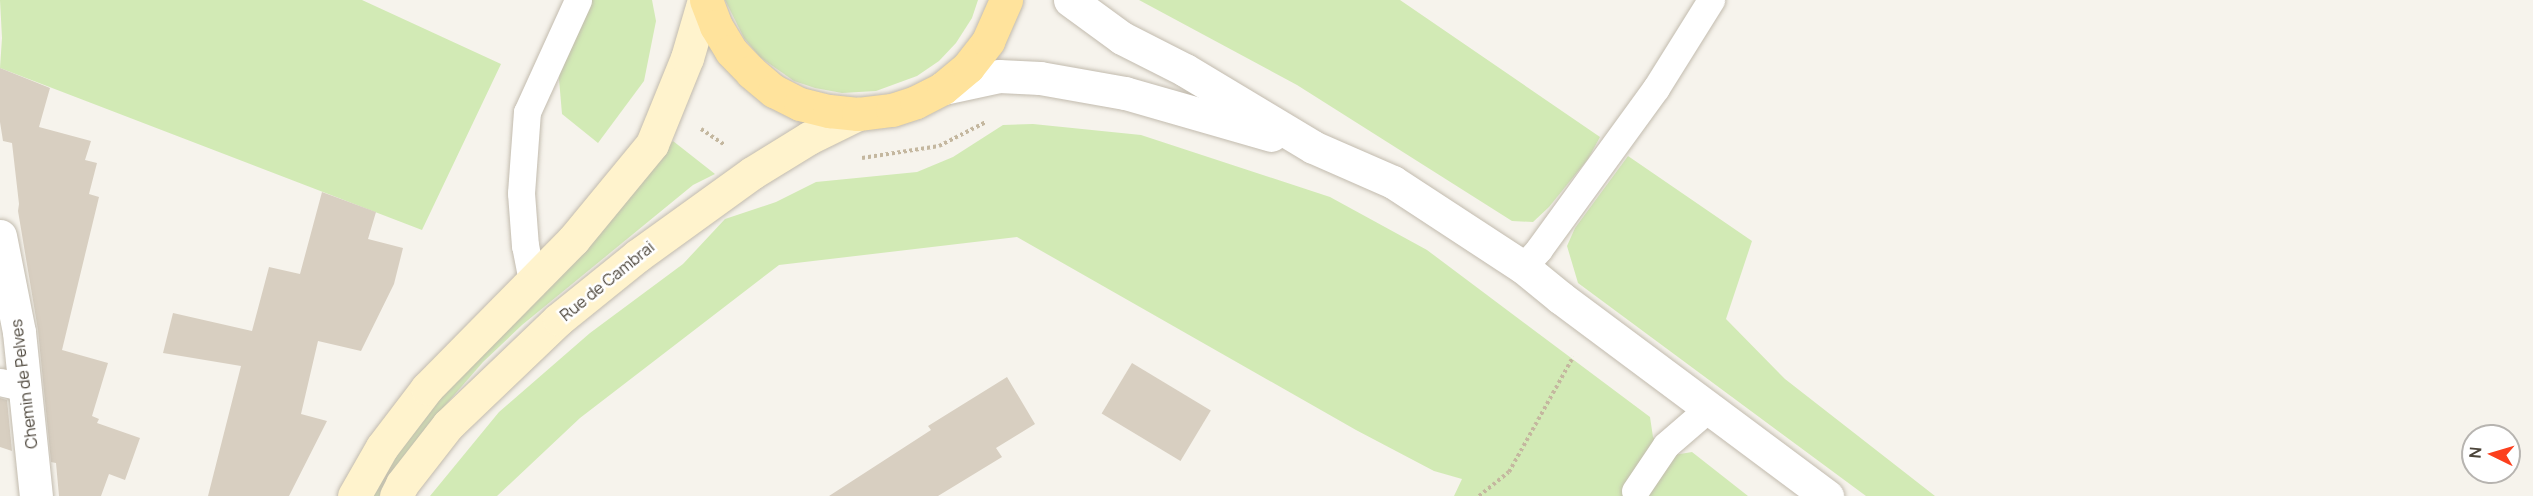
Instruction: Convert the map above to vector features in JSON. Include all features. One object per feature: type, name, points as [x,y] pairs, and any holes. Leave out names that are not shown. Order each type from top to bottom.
[{"type":"main road","points":[[354,496],[382,447],[427,388],[573,240],[652,144],[670,105],[705,0]]},
{"type":"main road","points":[[705,0],[716,26],[731,51],[774,91],[810,106],[858,114],[892,110],[916,102],[943,88],[968,67],[988,41],[1006,0]]},
{"type":"main road","name":"Rue de Cambrai","points":[[396,496],[402,484],[448,425],[559,319],[637,256],[752,173],[809,138],[858,114]]},
{"type":"street","points":[[1070,0],[1122,38],[1185,70],[1313,147],[1393,182],[1523,267],[1827,496]]},
{"type":"street","points":[[943,88],[999,76],[1040,78],[1125,93],[1313,147]]},
{"type":"street","name":"Chemin de Pelves","points":[[0,236],[19,332],[13,385],[36,496]]},
{"type":"lane","points":[[532,281],[525,246],[521,193],[527,112],[578,0]]},
{"type":"lane","points":[[1523,267],[1539,249],[1656,88],[1712,0]]},
{"type":"lane","points":[[1635,491],[1666,445],[1709,408]]},
{"type":"path","points":[[670,105],[688,120],[738,153],[752,173]]},
{"type":"path","points":[[852,159],[939,146],[991,120]]},
{"type":"path","points":[[1479,496],[1509,472],[1576,352]]},
{"type":"green space","points":[[0,0],[362,0],[501,64],[422,230],[0,68],[2,38]]},
{"type":"green space","points":[[578,0],[652,0],[656,21],[644,81],[598,143],[562,114],[559,79],[563,33]]},
{"type":"green space","points":[[725,0],[978,0],[972,18],[956,43],[939,61],[917,76],[876,91],[842,93],[794,81],[760,57],[744,38]]},
{"type":"green space","points":[[1139,0],[1400,0],[1600,137],[1588,159],[1549,207],[1533,222],[1512,221],[1297,85]]},
{"type":"green space","points":[[1033,124],[1141,135],[1330,197],[1427,250],[1650,417],[1653,437],[1668,456],[1692,452],[1748,496],[1454,496],[1462,479],[1434,471],[1356,430],[1017,237],[779,265],[580,418],[497,496],[430,496],[499,412],[590,333],[683,264],[725,219],[776,202],[816,182],[917,172],[953,157],[1003,125]]},
{"type":"green space","points":[[673,141],[715,174],[693,185],[522,325],[483,362],[428,425],[379,496],[368,496],[419,419],[635,188]]},
{"type":"green space","points":[[1628,156],[1752,241],[1726,319],[1785,379],[1935,496],[1866,496],[1578,283],[1567,246],[1575,228]]},
{"type":"building","points":[[0,68],[50,88],[39,127],[91,141],[85,160],[97,163],[89,194],[99,197],[62,350],[108,363],[92,416],[99,419],[97,423],[140,438],[125,480],[109,474],[101,496],[59,496],[56,463],[51,462],[38,330],[18,211],[12,143],[3,141],[0,122]]},
{"type":"building","points":[[322,192],[376,212],[368,239],[403,248],[394,284],[361,351],[318,341],[301,414],[327,421],[289,496],[208,496],[241,366],[163,353],[173,313],[252,331],[269,267],[300,274]]},
{"type":"building","points":[[1132,363],[1211,410],[1180,461],[1102,414]]},
{"type":"building","points":[[1007,377],[1035,424],[996,448],[1002,457],[938,496],[829,496],[931,430],[928,426]]},
{"type":"building","points":[[0,398],[7,400],[12,451],[0,447]]}]
